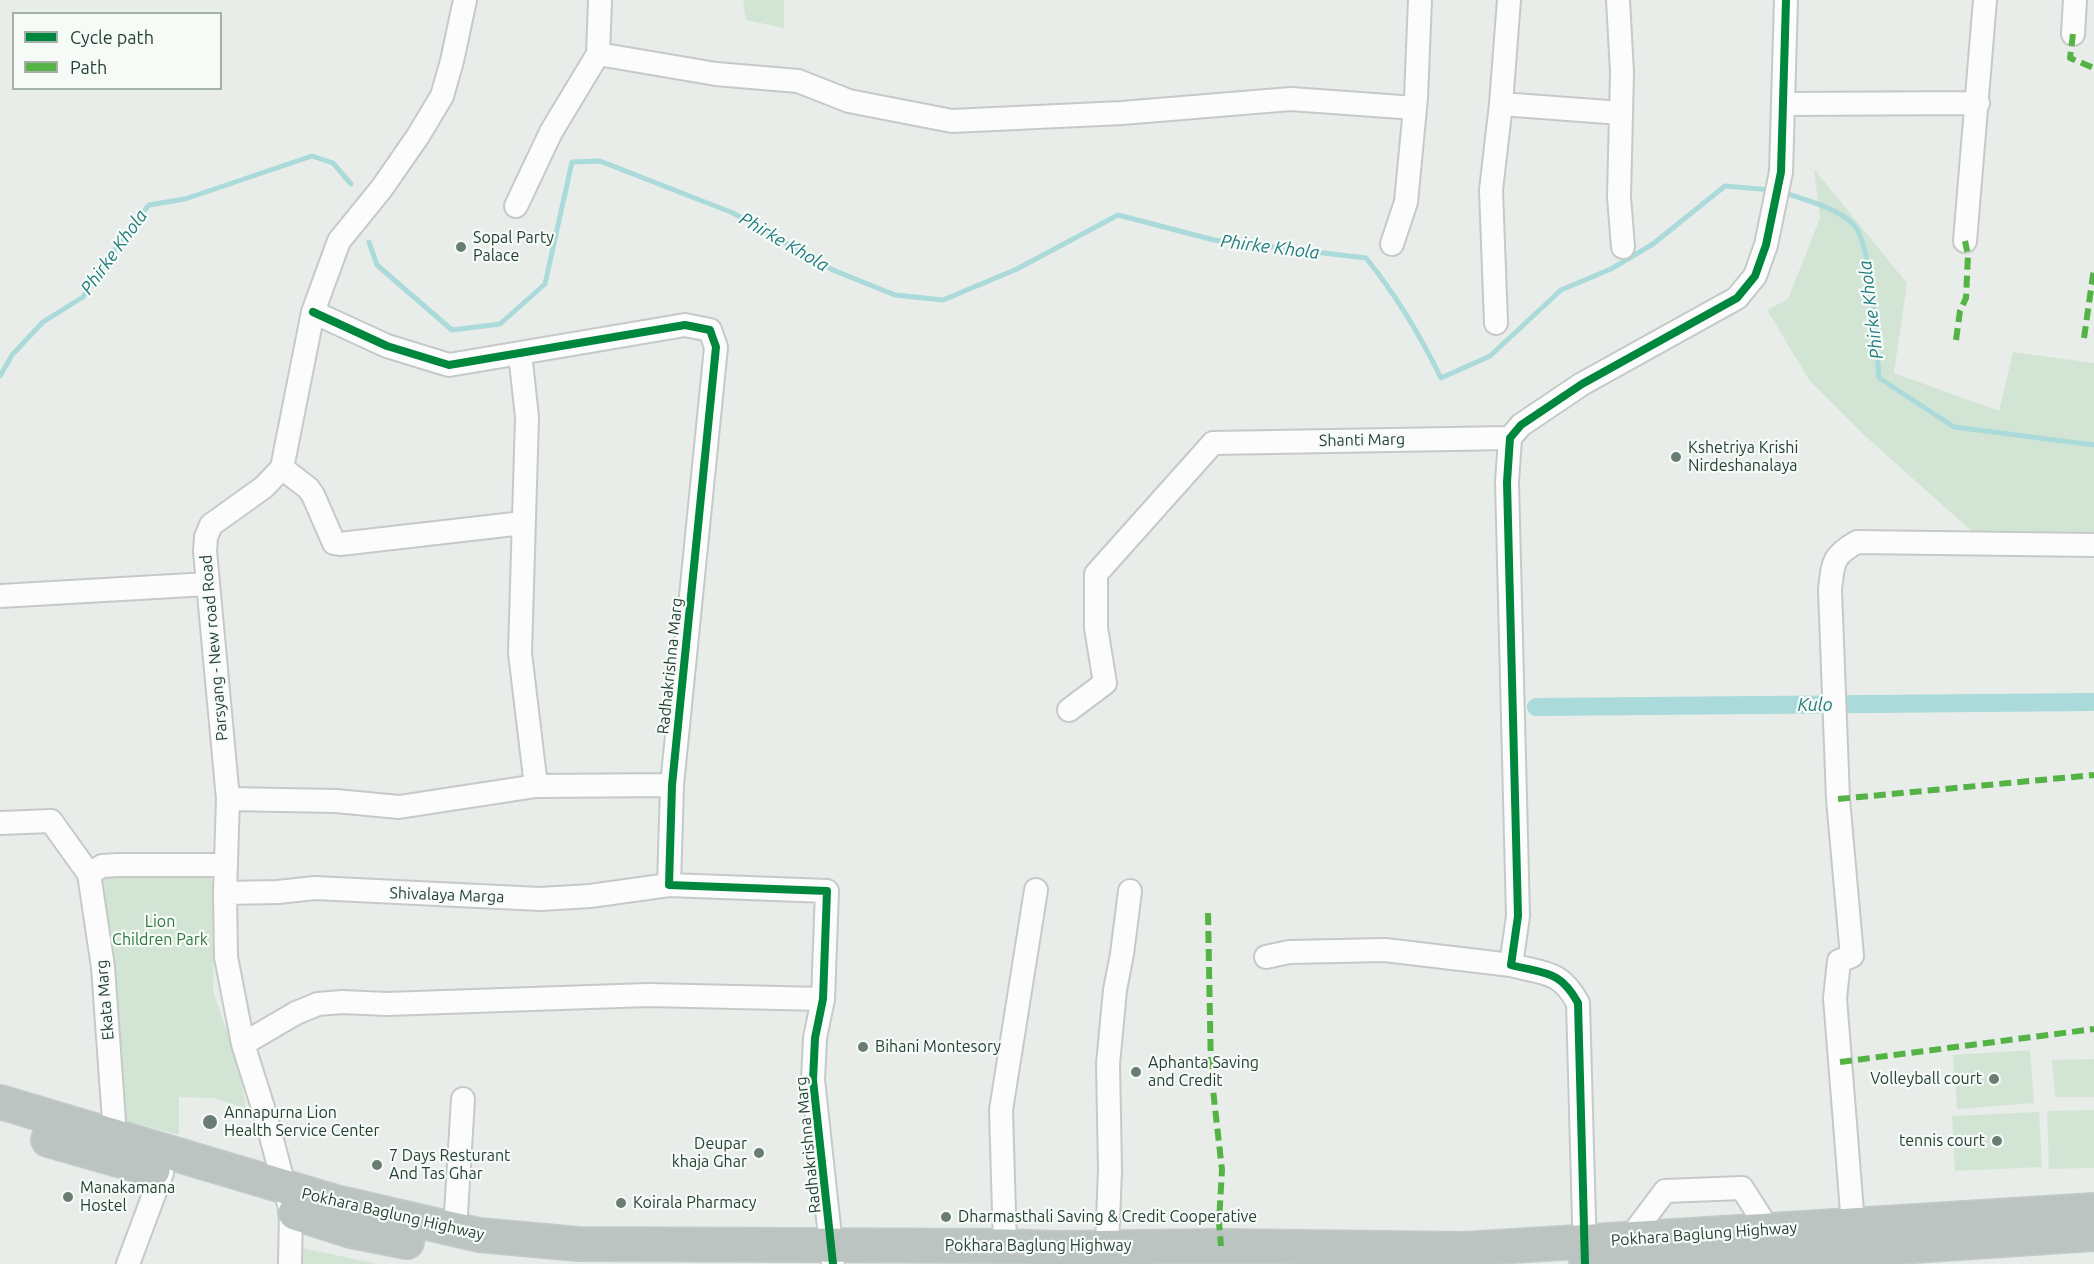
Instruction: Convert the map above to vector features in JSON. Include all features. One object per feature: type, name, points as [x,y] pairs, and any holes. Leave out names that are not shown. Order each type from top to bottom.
[{"type":"highway","name":"Pokhara Baglung Highway","points":[[0,1102],[169,1153],[288,1200],[351,1231],[478,1257],[832,1255],[1005,1246],[1055,1256],[1107,1247],[1221,1246],[1464,1249],[1585,1256],[1854,1238],[2094,1210]]},
{"type":"highway","name":"Pokhara Baglung Highway","points":[[0,1126],[162,1173],[288,1200],[378,1213],[455,1230],[525,1241],[576,1257]]},
{"type":"highway","name":"Pokhara Baglung Highway","points":[[1585,1256],[1629,1239],[1768,1229],[1854,1238],[1899,1256],[2094,1234]]},
{"type":"street","points":[[465,0],[442,96],[382,188],[339,241],[313,312],[282,468],[308,488],[317,501],[334,543],[523,523]]},
{"type":"street","points":[[516,206],[551,132],[598,54],[600,0]]},
{"type":"street","points":[[1392,244],[1406,202],[1415,108],[1420,0]]},
{"type":"street","points":[[1496,323],[1491,190],[1502,104],[1509,0]]},
{"type":"street","points":[[1618,0],[1622,72],[1619,197],[1623,247]]},
{"type":"street","points":[[1511,965],[1518,916],[1507,482],[1510,438],[1521,425],[1581,384],[1737,298],[1746,290],[1755,276],[1766,245],[1781,172],[1786,0]]},
{"type":"street","points":[[1965,241],[1985,0]]},
{"type":"street","points":[[2073,34],[2075,0]]},
{"type":"street","points":[[598,54],[716,74],[798,81],[849,101],[952,121],[1122,113],[1292,99],[1415,108]]},
{"type":"street","points":[[1783,104],[1978,103]]},
{"type":"street","points":[[1502,104],[1621,112]]},
{"type":"street","name":"Radhakrishna Marg","points":[[313,312],[387,346],[449,365],[685,325],[710,330],[716,347],[672,785],[669,885],[827,891],[823,999],[815,1038],[813,1080],[832,1255]]},
{"type":"street","points":[[520,353],[527,417],[520,653],[536,786]]},
{"type":"street","name":"Shanti Marg","points":[[1069,710],[1105,683],[1096,628],[1096,574],[1213,443],[1510,438]]},
{"type":"street","name":"Parsyang - New road Road","points":[[282,468],[264,487],[211,525],[206,537],[205,550],[228,799],[225,893],[226,957],[243,1044],[266,1117],[288,1200],[290,1264]]},
{"type":"street","points":[[1854,1238],[1835,998],[1839,961],[1852,956],[1838,799],[1830,590],[1833,566],[1841,551],[1857,542],[2094,545]]},
{"type":"street","points":[[0,596],[208,584]]},
{"type":"street","points":[[228,799],[336,801],[399,807],[536,786],[672,785]]},
{"type":"street","name":"Ekata Marg","points":[[0,823],[51,821],[89,874],[103,967],[115,1135]]},
{"type":"street","points":[[89,874],[102,866],[118,865],[226,866]]},
{"type":"street","name":"Shivalaya Marga","points":[[225,893],[278,892],[315,888],[540,899],[591,896],[669,885]]},
{"type":"street","points":[[1005,1246],[1001,1110],[1036,890]]},
{"type":"street","points":[[1107,1247],[1110,1170],[1108,1064],[1115,990],[1130,891]]},
{"type":"street","points":[[1266,957],[1289,952],[1385,950],[1511,965],[1556,976],[1570,989],[1578,1003],[1585,1256]]},
{"type":"street","points":[[243,1044],[296,1013],[318,1004],[342,1002],[420,1003],[648,995],[823,999]]},
{"type":"street","points":[[455,1230],[463,1099]]},
{"type":"street","points":[[128,1264],[162,1173]]},
{"type":"street","points":[[1629,1239],[1665,1191],[1742,1188],[1768,1229]]},
{"type":"green space","points":[[743,0],[784,0],[784,28],[746,20]]},
{"type":"green space","points":[[1814,169],[1907,283],[1894,373],[1999,411],[2013,352],[2094,363],[2094,537],[1984,542],[1865,436],[1809,380],[1767,310],[1788,299],[1820,218]]},
{"type":"green space","name":"Lion Children Park","points":[[117,876],[211,877],[219,911],[214,953],[213,991],[239,1066],[246,1108],[213,1098],[179,1097],[179,1135],[123,1120],[96,881]]},
{"type":"green space","name":"Volleyball court","points":[[2030,1050],[2034,1103],[1957,1109],[1953,1055]]},
{"type":"green space","points":[[2094,1059],[2094,1097],[2055,1097],[2052,1060]]},
{"type":"green space","points":[[2094,1110],[2094,1168],[2049,1169],[2047,1111]]},
{"type":"green space","name":"tennis court","points":[[2039,1112],[2042,1167],[1955,1171],[1952,1116]]},
{"type":"green space","points":[[302,1248],[378,1264],[298,1264]]},
{"type":"waterway","name":"Phirke Khola","points":[[0,376],[12,355],[43,322],[83,297],[124,236],[149,205],[185,199],[312,156],[333,163],[351,184]]},
{"type":"waterway","name":"Phirke Khola","points":[[369,242],[377,265],[452,330],[500,324],[545,284],[572,162],[600,161],[733,213],[833,270],[895,295],[943,300],[1017,269],[1118,215],[1214,240],[1366,258],[1407,316],[1441,378],[1490,356],[1561,290],[1611,269],[1653,244],[1725,186],[1772,190]]},
{"type":"waterway","name":"Phirke Khola","points":[[1781,192],[1839,214],[1853,224],[1860,235],[1869,273],[1879,378],[1954,427],[2094,445]]},
{"type":"waterway","name":"Kulo","points":[[1536,707],[2094,702]]},
{"type":"marked path","points":[[2073,34],[2070,58],[2094,68]]},
{"type":"marked path","points":[[1956,340],[1960,311],[1966,298],[1968,255],[1965,241]]},
{"type":"marked path","points":[[2084,338],[2094,268]]},
{"type":"marked path","points":[[1838,799],[2094,775]]},
{"type":"marked path","points":[[1208,913],[1211,1072],[1222,1170],[1219,1222],[1221,1246]]},
{"type":"marked path","points":[[1840,1062],[2094,1029]]},
{"type":"cycle path","points":[[1585,1264],[1578,1003],[1565,984],[1558,979],[1542,972],[1511,965],[1518,916],[1507,482],[1510,438],[1521,425],[1582,384],[1737,298],[1755,276],[1766,245],[1781,172],[1786,0]]},
{"type":"cycle path","points":[[313,312],[387,346],[449,365],[685,325],[710,330],[716,347],[672,785],[669,885],[827,891],[823,999],[815,1038],[813,1080],[833,1264]]},
{"type":"place","name":"Sopal Party Palace","points":[[461,247]]},
{"type":"place","name":"Kshetriya Krishi Nirdeshanalaya","points":[[1676,457]]},
{"type":"place","name":"Bihani Montesory","points":[[863,1047]]},
{"type":"place","name":"Aphanta Saving and Credit","points":[[1136,1072]]},
{"type":"place","name":"Volleyball court","points":[[1994,1079]]},
{"type":"place","name":"Annapurna Lion Health Service Center","points":[[210,1122]]},
{"type":"place","name":"tennis court","points":[[1997,1141]]},
{"type":"place","name":"Deupar khaja Ghar","points":[[759,1153]]},
{"type":"place","name":"7 Days Resturant And Tas Ghar","points":[[377,1165]]},
{"type":"place","name":"Manakamana Hostel","points":[[68,1197]]},
{"type":"place","name":"Koirala Pharmacy","points":[[621,1203]]},
{"type":"place","name":"Dharmasthali Saving & Credit Cooperative","points":[[946,1217]]}]
